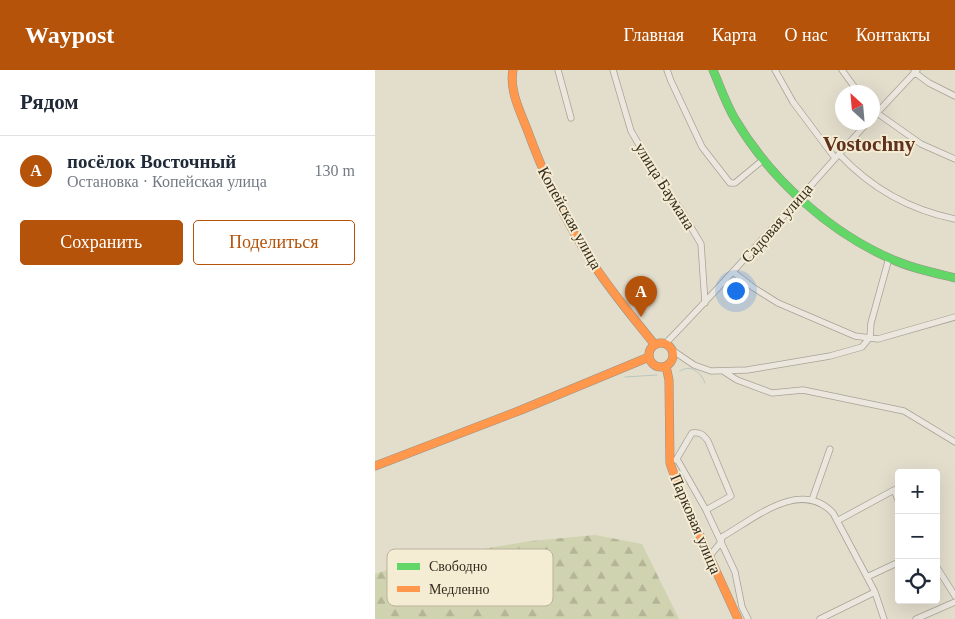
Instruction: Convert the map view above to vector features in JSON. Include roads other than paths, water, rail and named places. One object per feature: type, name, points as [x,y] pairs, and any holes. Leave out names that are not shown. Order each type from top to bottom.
[{"type":"street","points":[[558,70],[571,118]]},
{"type":"street","name":"улица Баумана","points":[[613,70],[631,131],[701,244],[705,303]]},
{"type":"street","points":[[667,70],[702,147],[730,183],[735,183],[764,159]]},
{"type":"street","points":[[713,70],[724,98],[736,120],[764,159],[799,198],[853,239],[889,258],[929,272],[955,278]]},
{"type":"street","points":[[775,70],[793,102],[837,156],[883,191],[926,210],[955,219]]},
{"type":"street","points":[[842,70],[853,85]]},
{"type":"street","points":[[880,109],[915,71],[929,83],[955,96]]},
{"type":"street","name":"Копейская улица","points":[[513,73],[518,106],[548,183],[565,216],[589,257],[617,298],[655,345]]},
{"type":"street","points":[[880,119],[921,144],[955,159]]},
{"type":"street","name":"Садовая улица","points":[[665,344],[705,303],[861,130]]},
{"type":"street","points":[[672,350],[673,358],[666,366],[656,366],[649,358],[649,353],[655,345],[665,344],[694,365],[711,372],[747,370],[830,356],[862,346],[870,337],[871,323],[889,258]]},
{"type":"street","points":[[733,272],[777,303],[855,336],[878,339],[955,317]]},
{"type":"street","points":[[375,466],[649,358]]},
{"type":"street","name":"Парковая улица","points":[[666,366],[669,380],[670,462],[709,557],[738,619]]},
{"type":"street","points":[[723,371],[737,380],[772,392],[803,390],[905,411],[955,442]]},
{"type":"street","points":[[706,510],[731,496],[708,441],[699,432],[692,433],[675,460],[706,510],[735,572],[742,607],[748,619]]},
{"type":"street","points":[[812,500],[829,448]]},
{"type":"street","points":[[837,521],[894,490],[895,492]]},
{"type":"street","points":[[709,557],[721,542],[722,537],[782,502],[800,499],[812,500],[828,508],[833,513],[875,592],[884,619]]},
{"type":"street","points":[[867,577],[895,564]]},
{"type":"street","points":[[940,572],[955,596]]},
{"type":"street","points":[[820,619],[875,592]]},
{"type":"street","points":[[916,619],[955,602]]},
{"type":"waterway","points":[[680,371],[688,368],[695,370],[705,383]]},
{"type":"waterway","points":[[625,377],[657,375]]},
{"type":"place","name":"посёлок Восточный","points":[[641,317]]},
{"type":"district","name":"Vostochny","points":[[869,144]]}]
